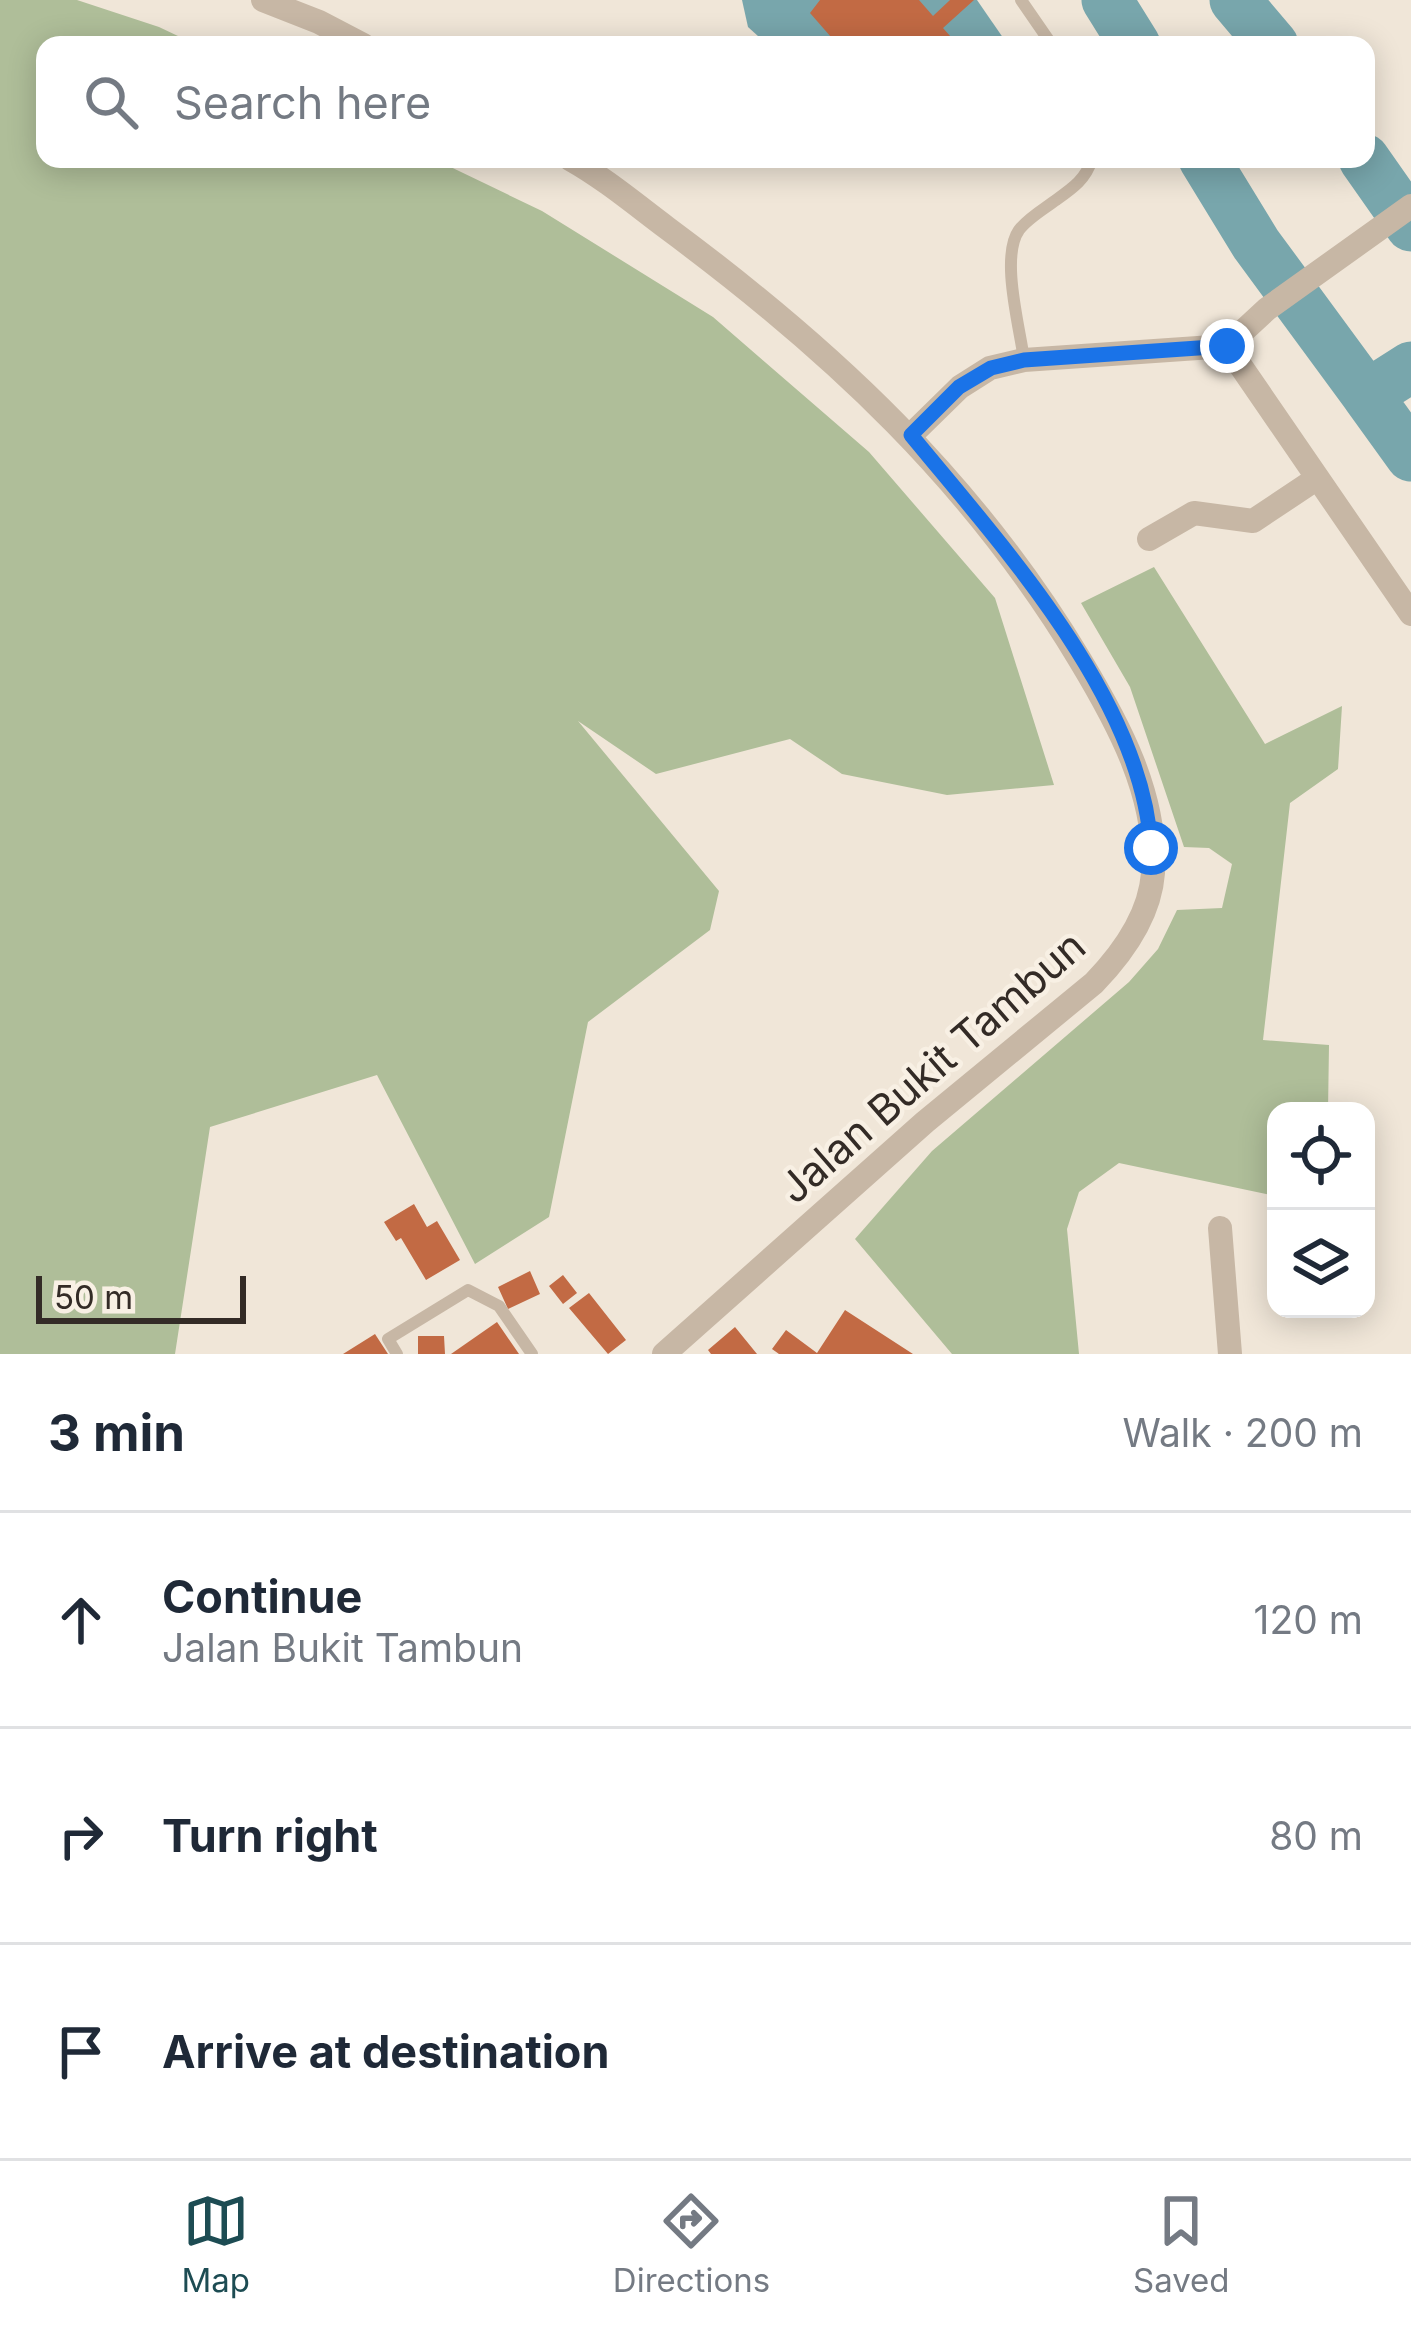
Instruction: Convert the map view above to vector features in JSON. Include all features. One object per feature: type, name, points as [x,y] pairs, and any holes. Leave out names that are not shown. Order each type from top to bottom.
[{"type":"street","points":[[263,0],[321,11],[352,36]]},
{"type":"street","name":"Jalan Bukit Tambun","points":[[582,168],[706,257],[844,371],[911,435],[1021,566],[1112,713],[1134,764],[1150,821],[1153,875],[1118,959],[925,1122],[664,1354]]},
{"type":"street","points":[[911,435],[959,387],[991,368],[1024,360],[1227,346],[1267,309],[1411,206]]},
{"type":"street","points":[[1227,346],[1411,614]]},
{"type":"street","points":[[1149,539],[1194,513],[1253,520],[1316,479]]},
{"type":"street","points":[[1220,1228],[1230,1354]]},
{"type":"lane","points":[[1021,0],[1046,36]]},
{"type":"lane","points":[[1024,360],[1012,246],[1028,220],[1082,181],[1088,168]]},
{"type":"lane","points":[[397,1354],[388,1340],[468,1290],[499,1306],[532,1354]]},
{"type":"green space","points":[[0,0],[77,0],[178,36],[36,36],[36,168],[453,168],[542,211],[713,317],[869,452],[995,598],[1054,785],[947,795],[842,774],[790,739],[656,774],[578,721],[719,891],[710,930],[588,1022],[549,1217],[475,1264],[377,1075],[210,1127],[175,1354],[0,1354]]},
{"type":"green space","points":[[1154,567],[1265,744],[1342,706],[1338,769],[1290,803],[1263,1040],[1329,1045],[1328,1102],[1267,1102],[1267,1194],[1119,1163],[1079,1192],[1067,1229],[1079,1354],[952,1354],[855,1239],[932,1151],[1129,982],[1158,949],[1177,910],[1222,908],[1232,864],[1209,848],[1184,847],[1130,687],[1081,603]]},
{"type":"water","points":[[742,0],[977,0],[1002,36],[758,36],[748,27]]},
{"type":"building","points":[[820,0],[919,0],[933,16],[950,0],[974,0],[943,28],[950,36],[830,36],[810,13]]},
{"type":"building","points":[[414,1204],[427,1227],[437,1221],[460,1260],[426,1280],[401,1238],[396,1241],[384,1222]]},
{"type":"building","points":[[530,1271],[540,1294],[508,1309],[498,1287]]},
{"type":"building","points":[[563,1275],[577,1293],[563,1304],[549,1286]]},
{"type":"building","points":[[589,1293],[626,1340],[608,1354],[569,1308]]},
{"type":"building","points":[[845,1310],[913,1354],[779,1354],[772,1349],[786,1330],[817,1353]]},
{"type":"building","points":[[497,1322],[519,1354],[451,1354]]},
{"type":"building","points":[[735,1327],[757,1354],[711,1354],[708,1350]]},
{"type":"building","points":[[375,1334],[388,1354],[343,1354]]},
{"type":"building","points":[[418,1336],[444,1336],[445,1354],[418,1354]]},
{"type":"waterway","points":[[1107,0],[1129,36]]},
{"type":"waterway","points":[[1235,0],[1265,36]]},
{"type":"waterway","points":[[1210,168],[1256,244],[1367,395],[1411,367]]},
{"type":"waterway","points":[[1370,168],[1411,226]]},
{"type":"waterway","points":[[1367,395],[1411,456]]},
{"type":"route","points":[[1151,848],[1150,821],[1134,764],[1112,713],[1021,566],[911,435],[959,387],[991,368],[1024,360],[1227,346]]}]
